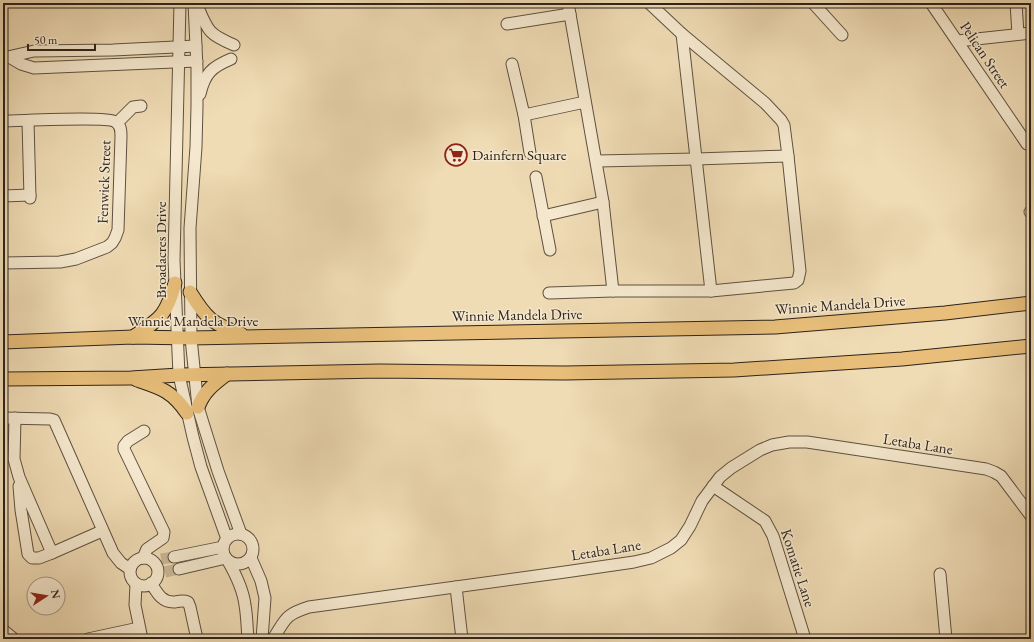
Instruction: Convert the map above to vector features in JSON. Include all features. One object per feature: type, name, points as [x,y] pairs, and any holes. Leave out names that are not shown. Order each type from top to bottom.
[{"type":"main road","points":[[133,337],[157,320],[165,312],[175,283]]},
{"type":"main road","points":[[190,292],[207,317],[216,324],[248,337]]},
{"type":"main road","name":"Winnie Mandela Drive","points":[[3,342],[133,337],[191,338],[774,326],[946,313],[1031,303]]},
{"type":"main road","points":[[3,379],[131,378],[179,374],[194,375],[380,371],[565,373],[734,370],[902,359],[1031,346]]},
{"type":"main road","points":[[131,378],[165,390],[192,410],[201,397],[227,374]]},
{"type":"street","name":"Broadacres Drive","points":[[180,3],[175,283],[176,338],[179,374],[192,410],[218,471],[241,534]]},
{"type":"street","name":"Broadacres Drive","points":[[195,3],[197,106],[196,147],[190,228],[191,338],[194,375],[192,410],[201,467],[225,543]]},
{"type":"street","points":[[195,3],[206,27],[212,34],[234,45]]},
{"type":"street","points":[[549,293],[613,291],[711,291],[789,284],[798,280],[800,271],[784,125],[765,104],[682,34],[649,3]]},
{"type":"street","points":[[813,3],[842,35]]},
{"type":"street","name":"Pelican Street","points":[[931,3],[1027,144]]},
{"type":"street","points":[[1016,3],[1018,34]]},
{"type":"street","points":[[507,24],[569,8],[597,161],[613,291]]},
{"type":"street","points":[[958,41],[1031,33]]},
{"type":"street","points":[[682,34],[711,291]]},
{"type":"street","points":[[6,58],[20,53],[34,52],[196,46]]},
{"type":"street","points":[[113,50],[113,66]]},
{"type":"street","points":[[6,58],[34,68],[113,66],[196,61]]},
{"type":"street","points":[[197,106],[202,84],[207,75],[218,65],[231,59]]},
{"type":"street","points":[[512,64],[524,115],[530,153]]},
{"type":"street","points":[[524,115],[585,102]]},
{"type":"street","points":[[117,123],[133,107],[141,106]]},
{"type":"street","name":"Fenwick Street","points":[[3,121],[103,119],[117,123],[120,128],[121,136],[118,230],[116,238],[112,244],[107,248],[68,261],[3,263]]},
{"type":"street","points":[[3,196],[30,196],[28,121]]},
{"type":"street","points":[[597,161],[788,156]]},
{"type":"street","points":[[536,177],[550,250]]},
{"type":"street","points":[[543,216],[603,202]]},
{"type":"street","points":[[3,418],[54,420],[112,553],[117,560],[130,569]]},
{"type":"street","points":[[15,418],[14,459],[19,477],[52,553]]},
{"type":"street","points":[[144,432],[128,442],[124,446],[124,449],[164,532],[162,538],[147,549],[156,566],[160,597],[166,601],[188,602],[197,639]]},
{"type":"street","name":"Letaba Lane","points":[[273,639],[287,617],[295,611],[309,606],[456,587],[634,562],[651,558],[671,548],[681,540],[690,526],[702,501],[720,477],[731,468],[760,450],[772,445],[799,441],[986,469],[1000,476],[1031,516]]},
{"type":"street","points":[[19,477],[21,510],[28,554],[32,558],[39,558],[52,553],[102,531]]},
{"type":"street","name":"Komatie Lane","points":[[713,486],[765,521],[768,525],[773,536],[805,639]]},
{"type":"street","points":[[174,557],[225,543],[233,534],[241,534],[249,538],[253,545],[253,554],[251,558],[243,564],[238,565],[227,559],[179,569]]},
{"type":"street","points":[[225,543],[227,559],[240,584],[243,594],[248,639]]},
{"type":"street","points":[[193,553],[196,565]]},
{"type":"street","points":[[251,558],[261,581],[265,598],[262,639]]},
{"type":"street","points":[[88,639],[140,634],[135,605],[136,584],[131,577],[130,569],[134,562],[152,559]]},
{"type":"street","points":[[940,574],[946,639]]},
{"type":"street","points":[[136,584],[144,586],[158,577]]},
{"type":"street","points":[[456,587],[462,639]]},
{"type":"street","points":[[3,630],[14,639]]},
{"type":"tunnel","points":[[161,559],[174,557]]},
{"type":"tunnel","points":[[165,572],[179,569]]},
{"type":"place","name":"Dainfern Square","points":[[456,155]]}]
